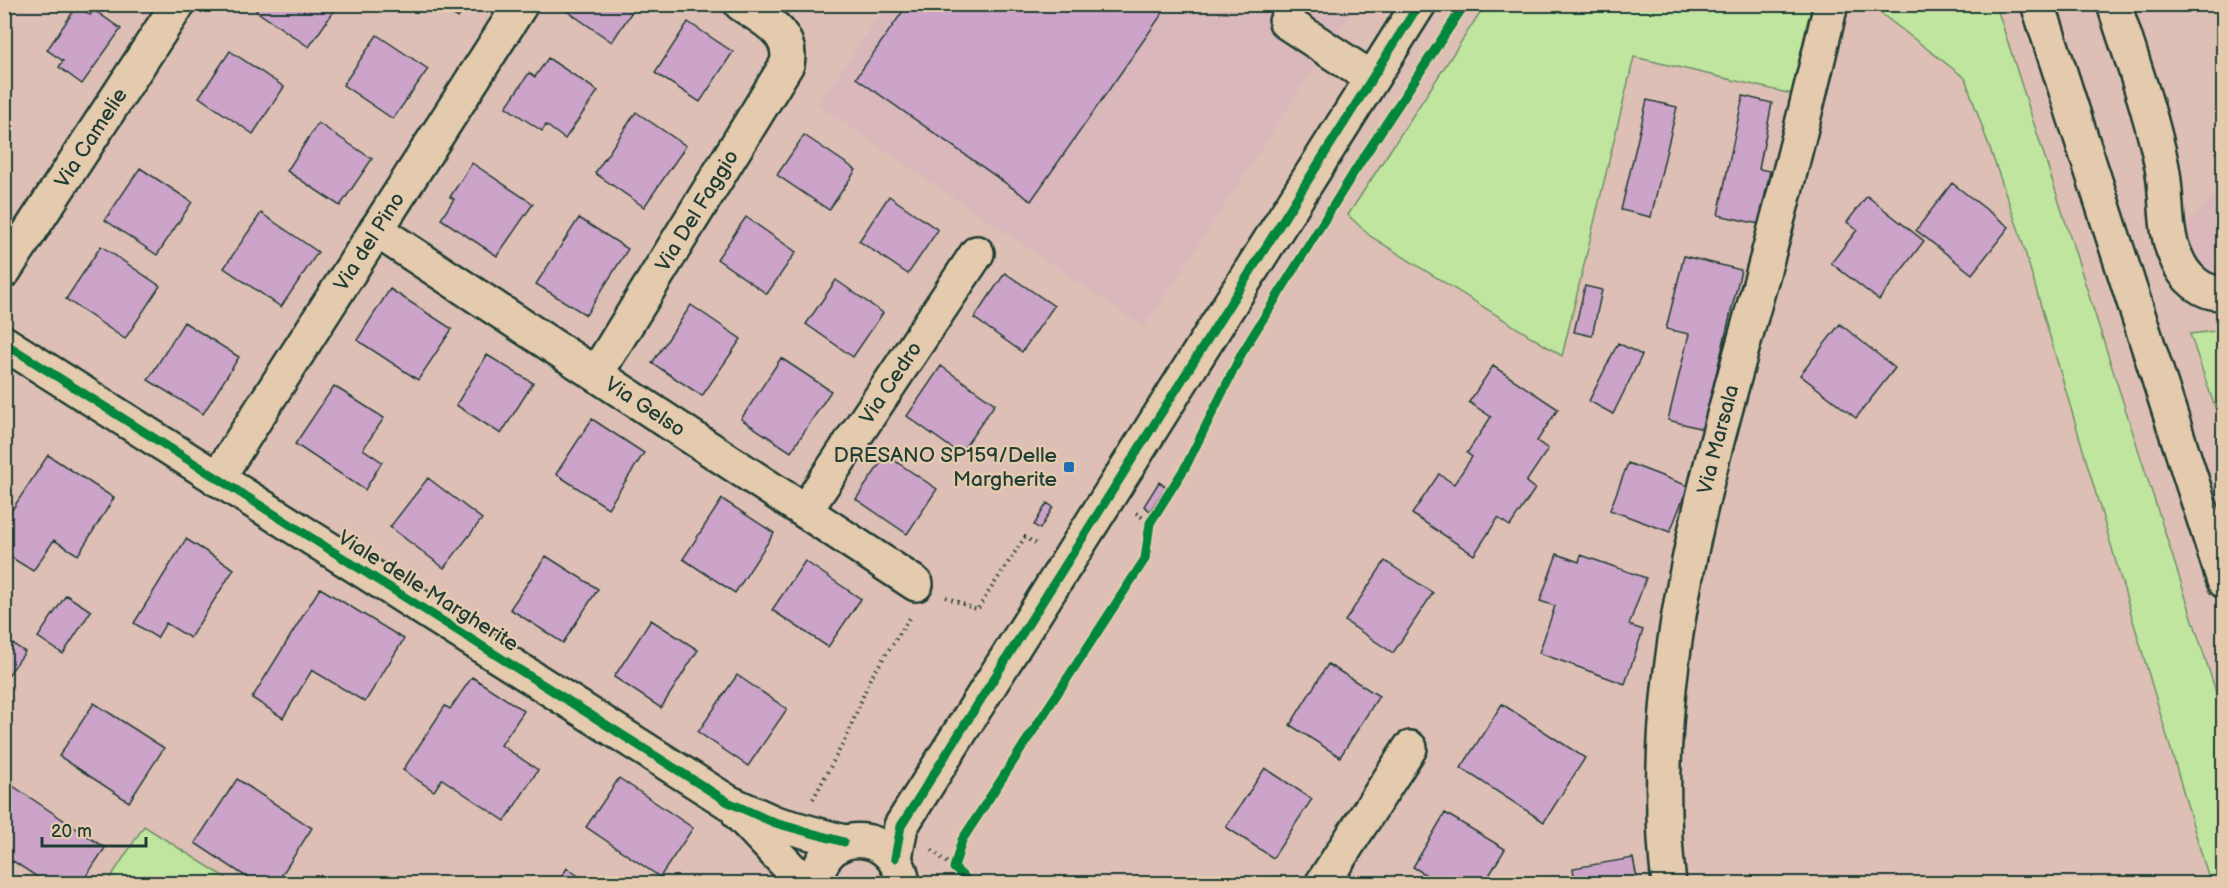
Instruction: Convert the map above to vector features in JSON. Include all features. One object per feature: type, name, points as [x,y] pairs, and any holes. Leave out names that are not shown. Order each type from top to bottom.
[{"type":"street","name":"Via del Pino","points":[[217,479],[521,4]]},
{"type":"street","name":"Via Del Faggio","points":[[596,374],[783,72],[789,55],[787,44],[774,27],[741,4]]},
{"type":"street","points":[[817,884],[823,860],[832,849],[888,863],[901,826],[1419,4]]},
{"type":"street","name":"Via Marsala","points":[[1669,884],[1664,830],[1664,768],[1666,705],[1673,644],[1715,448],[1792,171],[1831,4]]},
{"type":"street","points":[[2038,4],[2223,581]]},
{"type":"street","points":[[2114,4],[2158,151],[2172,248],[2181,268],[2194,283],[2214,294],[2223,293]]},
{"type":"street","name":"Via Camelie","points":[[4,271],[166,9]]},
{"type":"street","points":[[1287,22],[1371,78]]},
{"type":"street","name":"Via Gelso","points":[[376,230],[922,587]]},
{"type":"street","name":"Via Cedro","points":[[805,511],[977,254]]},
{"type":"street","name":"Viale delle Margherite","points":[[7,350],[217,479],[728,802],[796,830],[888,863]]},
{"type":"street","points":[[1328,881],[1410,748]]},
{"type":"street","name":"Viale delle Margherite","points":[[728,802],[793,871],[811,884]]},
{"type":"path","points":[[1149,532],[1156,514]]},
{"type":"path","points":[[796,830],[847,736],[870,679],[922,587],[978,610],[1025,537],[1042,547]]},
{"type":"path","points":[[956,863],[972,884]]},
{"type":"shaded area","points":[[886,5],[1356,5],[1144,327],[818,105]]},
{"type":"shaded area","points":[[2223,187],[2223,305],[2180,232]]},
{"type":"green space","points":[[1485,5],[1870,5],[1808,19],[1792,94],[1634,57],[1562,356],[1370,236],[1348,215]]},
{"type":"green space","points":[[1870,5],[1996,5],[2223,714],[2223,883],[2210,883],[2019,231],[1965,78]]},
{"type":"green space","points":[[2224,330],[2223,431],[2190,334]]},
{"type":"green space","points":[[144,826],[234,883],[107,883]]},
{"type":"building","points":[[260,4],[339,4],[309,47],[256,11]]},
{"type":"building","points":[[438,4],[467,4],[458,18]]},
{"type":"building","points":[[572,4],[637,4],[612,42],[567,11]]},
{"type":"building","points":[[908,4],[1169,4],[1031,201],[856,78]]},
{"type":"building","points":[[77,6],[90,15],[94,10],[121,29],[82,84],[59,67],[63,61],[47,50]]},
{"type":"building","points":[[4,10],[10,12],[4,34]]},
{"type":"building","points":[[688,22],[733,52],[700,102],[655,73]]},
{"type":"building","points":[[377,35],[428,69],[393,119],[343,85]]},
{"type":"building","points":[[230,51],[284,87],[253,134],[199,97]]},
{"type":"building","points":[[548,58],[598,91],[565,139],[546,125],[542,131],[506,107],[529,73],[535,77]]},
{"type":"building","points":[[1743,96],[1772,103],[1759,169],[1770,171],[1759,224],[1718,215]]},
{"type":"building","points":[[1647,100],[1677,107],[1651,217],[1621,210]]},
{"type":"building","points":[[636,112],[686,146],[644,207],[595,173]]},
{"type":"building","points":[[318,123],[372,159],[340,206],[287,171]]},
{"type":"building","points":[[804,135],[856,170],[829,210],[777,175]]},
{"type":"building","points":[[472,163],[533,204],[497,256],[441,219],[454,199],[450,197]]},
{"type":"building","points":[[140,168],[192,202],[157,255],[105,220]]},
{"type":"building","points":[[1952,183],[2009,227],[1972,274],[1916,230]]},
{"type":"building","points":[[889,196],[938,230],[908,274],[859,241]]},
{"type":"building","points":[[1867,196],[1924,241],[1879,300],[1831,263],[1857,230],[1847,222]]},
{"type":"building","points":[[261,213],[318,252],[281,307],[224,268]]},
{"type":"building","points":[[746,217],[796,252],[767,294],[717,259]]},
{"type":"building","points":[[579,218],[628,249],[586,315],[536,284]]},
{"type":"building","points":[[101,246],[160,286],[125,339],[66,299]]},
{"type":"building","points":[[1684,256],[1741,270],[1703,429],[1668,420],[1689,334],[1666,329]]},
{"type":"building","points":[[1005,273],[1054,306],[1022,352],[974,318]]},
{"type":"building","points":[[836,280],[883,313],[853,357],[806,324]]},
{"type":"building","points":[[1585,286],[1602,290],[1592,336],[1574,332]]},
{"type":"building","points":[[390,289],[452,329],[418,380],[357,340]]},
{"type":"building","points":[[691,305],[741,339],[702,396],[652,363]]},
{"type":"building","points":[[184,322],[239,357],[203,414],[148,380]]},
{"type":"building","points":[[1840,324],[1895,368],[1856,418],[1800,375]]},
{"type":"building","points":[[1618,343],[1642,355],[1613,414],[1589,401]]},
{"type":"building","points":[[487,355],[533,383],[501,434],[456,405]]},
{"type":"building","points":[[781,358],[831,391],[791,452],[741,419]]},
{"type":"building","points":[[941,366],[995,404],[960,454],[907,416]]},
{"type":"building","points":[[1493,366],[1558,409],[1537,441],[1548,449],[1526,482],[1535,489],[1510,526],[1498,518],[1474,555],[1412,514],[1439,474],[1454,484],[1472,457],[1467,453],[1491,417],[1469,402]]},
{"type":"building","points":[[334,386],[384,418],[363,449],[382,462],[365,490],[295,444]]},
{"type":"building","points":[[592,419],[644,453],[608,508],[556,474]]},
{"type":"building","points":[[48,455],[114,498],[78,555],[54,540],[33,571],[4,553],[4,522]]},
{"type":"building","points":[[886,455],[937,489],[907,534],[856,499]]},
{"type":"building","points":[[1628,463],[1688,486],[1670,532],[1610,510]]},
{"type":"building","points":[[428,478],[482,519],[444,568],[390,527]]},
{"type":"building","points":[[1159,482],[1166,487],[1150,511],[1144,506]]},
{"type":"building","points":[[722,499],[774,533],[735,593],[683,559]]},
{"type":"building","points":[[1047,503],[1053,507],[1040,529],[1034,525]]},
{"type":"building","points":[[186,539],[234,569],[190,638],[166,623],[157,638],[134,623]]},
{"type":"building","points":[[1557,554],[1579,562],[1581,555],[1646,578],[1629,625],[1643,630],[1625,684],[1539,653],[1555,606],[1540,601]]},
{"type":"building","points":[[546,556],[598,589],[563,643],[510,609]]},
{"type":"building","points":[[805,561],[861,599],[828,647],[772,610]]},
{"type":"building","points":[[1385,561],[1433,593],[1393,653],[1345,621]]},
{"type":"building","points":[[320,588],[404,639],[365,702],[312,670],[283,718],[252,698]]},
{"type":"building","points":[[66,595],[91,611],[63,654],[38,637]]},
{"type":"building","points":[[651,620],[698,650],[661,708],[614,677]]},
{"type":"building","points":[[4,638],[25,652],[4,681]]},
{"type":"building","points":[[1328,664],[1379,696],[1340,757],[1290,725]]},
{"type":"building","points":[[737,675],[787,709],[748,766],[698,732]]},
{"type":"building","points":[[472,677],[524,711],[501,745],[538,770],[505,821],[442,779],[434,791],[403,770],[445,706],[450,709]]},
{"type":"building","points":[[94,703],[164,748],[129,802],[59,756]]},
{"type":"building","points":[[1502,704],[1585,758],[1544,822],[1461,768]]},
{"type":"building","points":[[1265,768],[1312,799],[1273,858],[1226,827]]},
{"type":"building","points":[[619,778],[693,828],[660,877],[586,827]]},
{"type":"building","points":[[237,779],[312,828],[276,884],[257,884],[195,843]]},
{"type":"building","points":[[4,780],[105,848],[84,879],[91,884],[36,884],[39,878],[13,861],[4,873]]},
{"type":"building","points":[[1445,813],[1505,849],[1484,884],[1441,884],[1413,867]]},
{"type":"building","points":[[1633,858],[1638,884],[1575,884],[1573,868]]},
{"type":"building","points":[[567,868],[590,884],[557,884]]},
{"type":"building","points":[[1202,875],[1214,884],[1196,884]]},
{"type":"cycle path","points":[[895,858],[901,826],[1419,4]]},
{"type":"cycle path","points":[[972,884],[954,868],[962,840],[1145,559],[1150,523],[1186,466],[1242,353],[1356,169],[1465,4]]},
{"type":"cycle path","points":[[4,343],[728,802],[775,823],[844,842]]},
{"type":"place","name":"DRESANO SP159/Delle Margherite","points":[[1069,467]]}]
